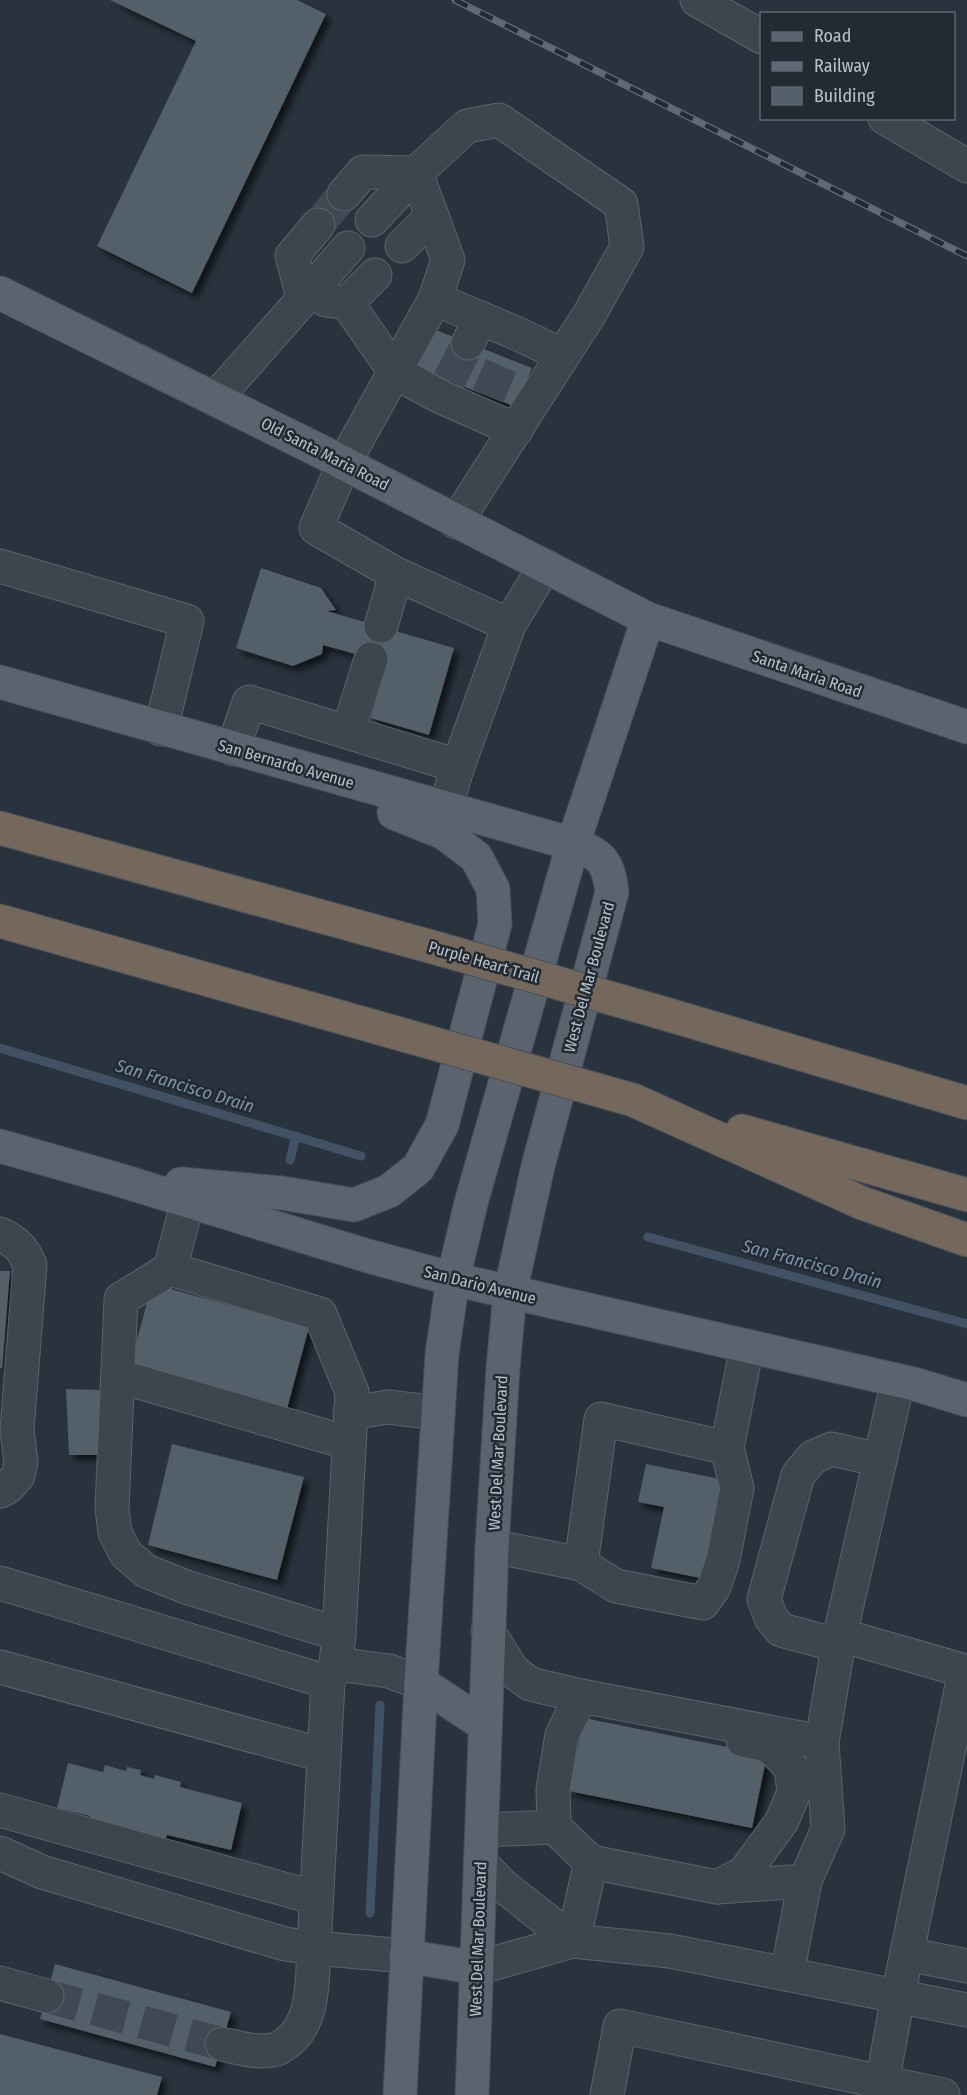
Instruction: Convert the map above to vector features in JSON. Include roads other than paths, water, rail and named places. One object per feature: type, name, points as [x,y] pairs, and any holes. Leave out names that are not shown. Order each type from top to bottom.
[{"type":"highway","name":"Purple Heart Trail","points":[[0,828],[443,950],[967,1103]]},
{"type":"highway","points":[[0,921],[967,1195]]},
{"type":"highway","points":[[866,1074],[967,1087]]},
{"type":"highway","points":[[633,1100],[862,1203],[967,1240]]},
{"type":"main road","name":"Old Santa Maria Road","points":[[0,293],[344,463],[648,619]]},
{"type":"main road","name":"Santa Maria Road","points":[[648,619],[967,727]]},
{"type":"main road","points":[[400,2095],[421,1683],[438,1413],[442,1354],[453,1279],[471,1203],[573,844],[648,619]]},
{"type":"main road","name":"San Bernardo Avenue","points":[[0,682],[573,844]]},
{"type":"main road","points":[[856,691],[967,739]]},
{"type":"main road","points":[[116,1179],[282,1193],[354,1205],[389,1191],[418,1168],[442,1125],[495,924],[493,889],[476,857],[444,833],[233,749]]},
{"type":"main road","name":"West Del Mar Boulevard","points":[[472,2095],[492,1546],[510,1293],[538,1166],[612,892],[609,873],[602,859],[573,844]]},
{"type":"main road","name":"San Dario Avenue","points":[[0,1146],[116,1179],[368,1257],[510,1293],[906,1383],[967,1400]]},
{"type":"main road","points":[[906,1383],[967,1389]]},
{"type":"main road","points":[[421,1683],[485,1725]]},
{"type":"main road","points":[[406,1956],[477,1968]]},
{"type":"street","points":[[697,0],[760,36]]},
{"type":"street","points":[[372,220],[416,172],[467,126],[499,120],[621,204],[627,247],[589,315],[456,522]]},
{"type":"street","points":[[888,120],[967,166]]},
{"type":"street","points":[[344,194],[363,172],[416,172]]},
{"type":"street","points":[[416,172],[447,260],[435,299],[344,463],[316,528],[396,574],[509,625]]},
{"type":"street","points":[[402,246],[432,216]]},
{"type":"street","points":[[303,297],[292,256],[318,225]]},
{"type":"street","points":[[215,399],[348,248]]},
{"type":"street","points":[[347,303],[375,275]]},
{"type":"street","points":[[303,297],[347,303],[395,372],[484,405],[516,430]]},
{"type":"street","points":[[435,299],[474,330],[512,346],[562,355]]},
{"type":"street","points":[[0,566],[187,621],[161,729]]},
{"type":"street","points":[[446,809],[458,766],[509,625],[544,566]]},
{"type":"street","points":[[381,626],[396,574]]},
{"type":"street","points":[[348,732],[371,659]]},
{"type":"street","points":[[233,749],[249,702],[458,766]]},
{"type":"street","points":[[188,1201],[170,1269],[121,1299],[112,1508],[115,1533],[126,1554],[146,1571],[186,1587],[334,1660]]},
{"type":"street","points":[[0,1234],[16,1242],[25,1252],[30,1265],[8,1443],[21,1462],[18,1476],[8,1487],[0,1491]]},
{"type":"street","points":[[170,1269],[320,1314],[352,1392],[334,1660],[324,1755],[312,1980],[307,2017],[295,2037],[276,2050],[256,2052],[222,2044]]},
{"type":"street","points":[[492,1546],[581,1564],[616,1586],[703,1603],[714,1587],[723,1560],[737,1488],[727,1448],[747,1346]]},
{"type":"street","points":[[118,1376],[350,1428],[388,1407],[438,1413]]},
{"type":"street","points":[[787,1974],[805,1881],[828,1829],[822,1742],[839,1640],[880,1460],[906,1383]]},
{"type":"street","points":[[581,1564],[601,1419],[727,1448]]},
{"type":"street","points":[[880,1460],[831,1449],[813,1456],[798,1475],[764,1599],[771,1618],[781,1630],[839,1640],[966,1672],[898,1996],[881,2089]]},
{"type":"street","points":[[0,1583],[389,1671],[421,1683]]},
{"type":"street","points":[[488,1631],[513,1671],[530,1684],[591,1698],[822,1742]]},
{"type":"street","points":[[0,1667],[324,1755]]},
{"type":"street","points":[[591,1698],[619,1716],[768,1745],[791,1767],[794,1792],[782,1821],[731,1880]]},
{"type":"street","points":[[591,1698],[562,1735],[553,1789],[554,1827],[591,1862],[731,1880],[805,1881]]},
{"type":"street","points":[[0,1810],[316,1898]]},
{"type":"street","points":[[482,1830],[554,1827]]},
{"type":"street","points":[[0,1853],[42,1872],[285,1944],[406,1956]]},
{"type":"street","points":[[573,1941],[591,1862]]},
{"type":"street","points":[[481,1863],[502,1885],[573,1941]]},
{"type":"street","points":[[0,1867],[42,1872]]},
{"type":"street","points":[[477,1968],[573,1941],[670,1951],[967,2010]]},
{"type":"street","points":[[907,1954],[967,1966]]},
{"type":"street","points":[[0,1983],[47,1996]]},
{"type":"street","points":[[607,2095],[620,2026],[881,2089],[943,2095]]},
{"type":"waterway","name":"San Francisco Drain","points":[[0,1048],[361,1156]]},
{"type":"waterway","points":[[290,1160],[296,1136]]},
{"type":"waterway","name":"San Francisco Drain","points":[[648,1237],[967,1324]]},
{"type":"waterway","points":[[370,1913],[380,1705]]},
{"type":"tunnel","points":[[318,225],[344,194]]},
{"type":"tunnel","points":[[449,381],[468,343]]},
{"type":"tunnel","points":[[488,396],[505,357]]},
{"type":"tunnel","points":[[47,1996],[222,2044]]},
{"type":"railway","points":[[455,0],[967,256]]}]
